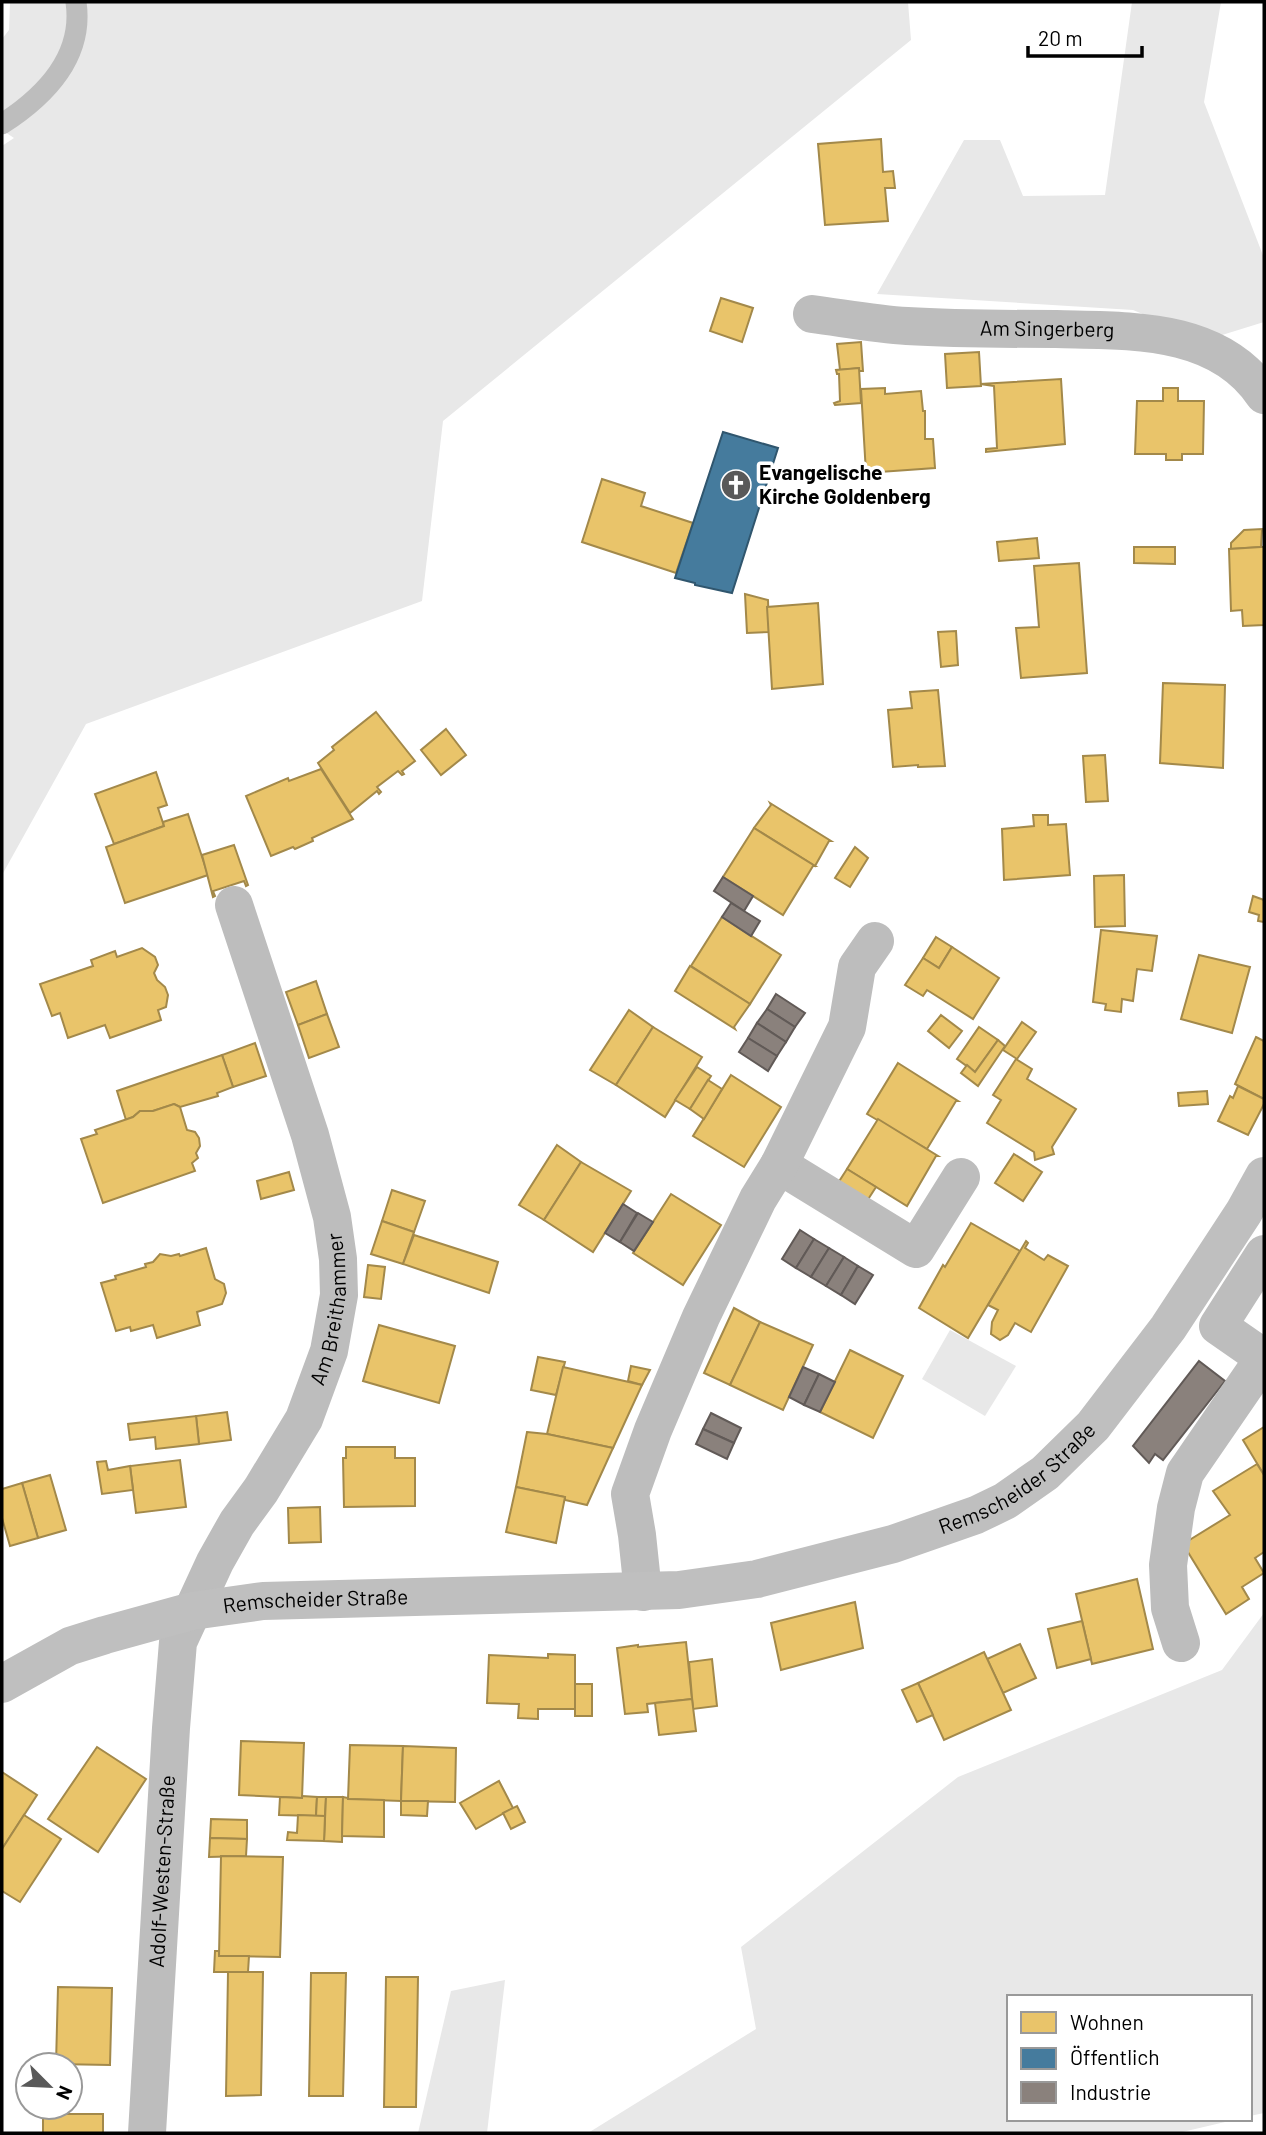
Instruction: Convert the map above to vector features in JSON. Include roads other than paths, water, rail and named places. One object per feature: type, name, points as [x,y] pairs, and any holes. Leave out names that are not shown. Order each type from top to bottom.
[{"type":"main road","name":"Remscheider Straße","points":[[2,1684],[70,1646],[192,1611],[263,1601],[679,1590],[757,1579],[893,1544],[976,1516],[1005,1501],[1045,1474],[1093,1426],[1175,1316],[1244,1212],[1264,1176]]},
{"type":"street","name":"Am Singerberg","points":[[812,314],[905,326],[1133,331],[1180,338],[1219,354],[1242,369],[1264,395]]},
{"type":"street","name":"Am Breithammer","points":[[192,1611],[215,1562],[304,1419],[328,1351],[339,1296],[338,1259],[332,1217],[310,1135],[234,905]]},
{"type":"street","points":[[643,1592],[630,1494],[653,1430],[701,1317],[758,1199],[779,1165],[847,1027],[857,967],[876,941]]},
{"type":"street","points":[[779,1165],[916,1249],[961,1177]]},
{"type":"street","points":[[1181,1643],[1170,1608],[1168,1565],[1176,1508],[1185,1473],[1264,1358],[1218,1326],[1264,1254]]},
{"type":"street","name":"Adolf-Westen-Straße","points":[[147,2133],[174,1678],[178,1642],[192,1611]]},
{"type":"lane","points":[[2,124],[23,110],[62,69],[76,32],[76,2]]},
{"type":"place","name":"Evangelische Kirche Goldenberg","points":[[736,485]]}]
